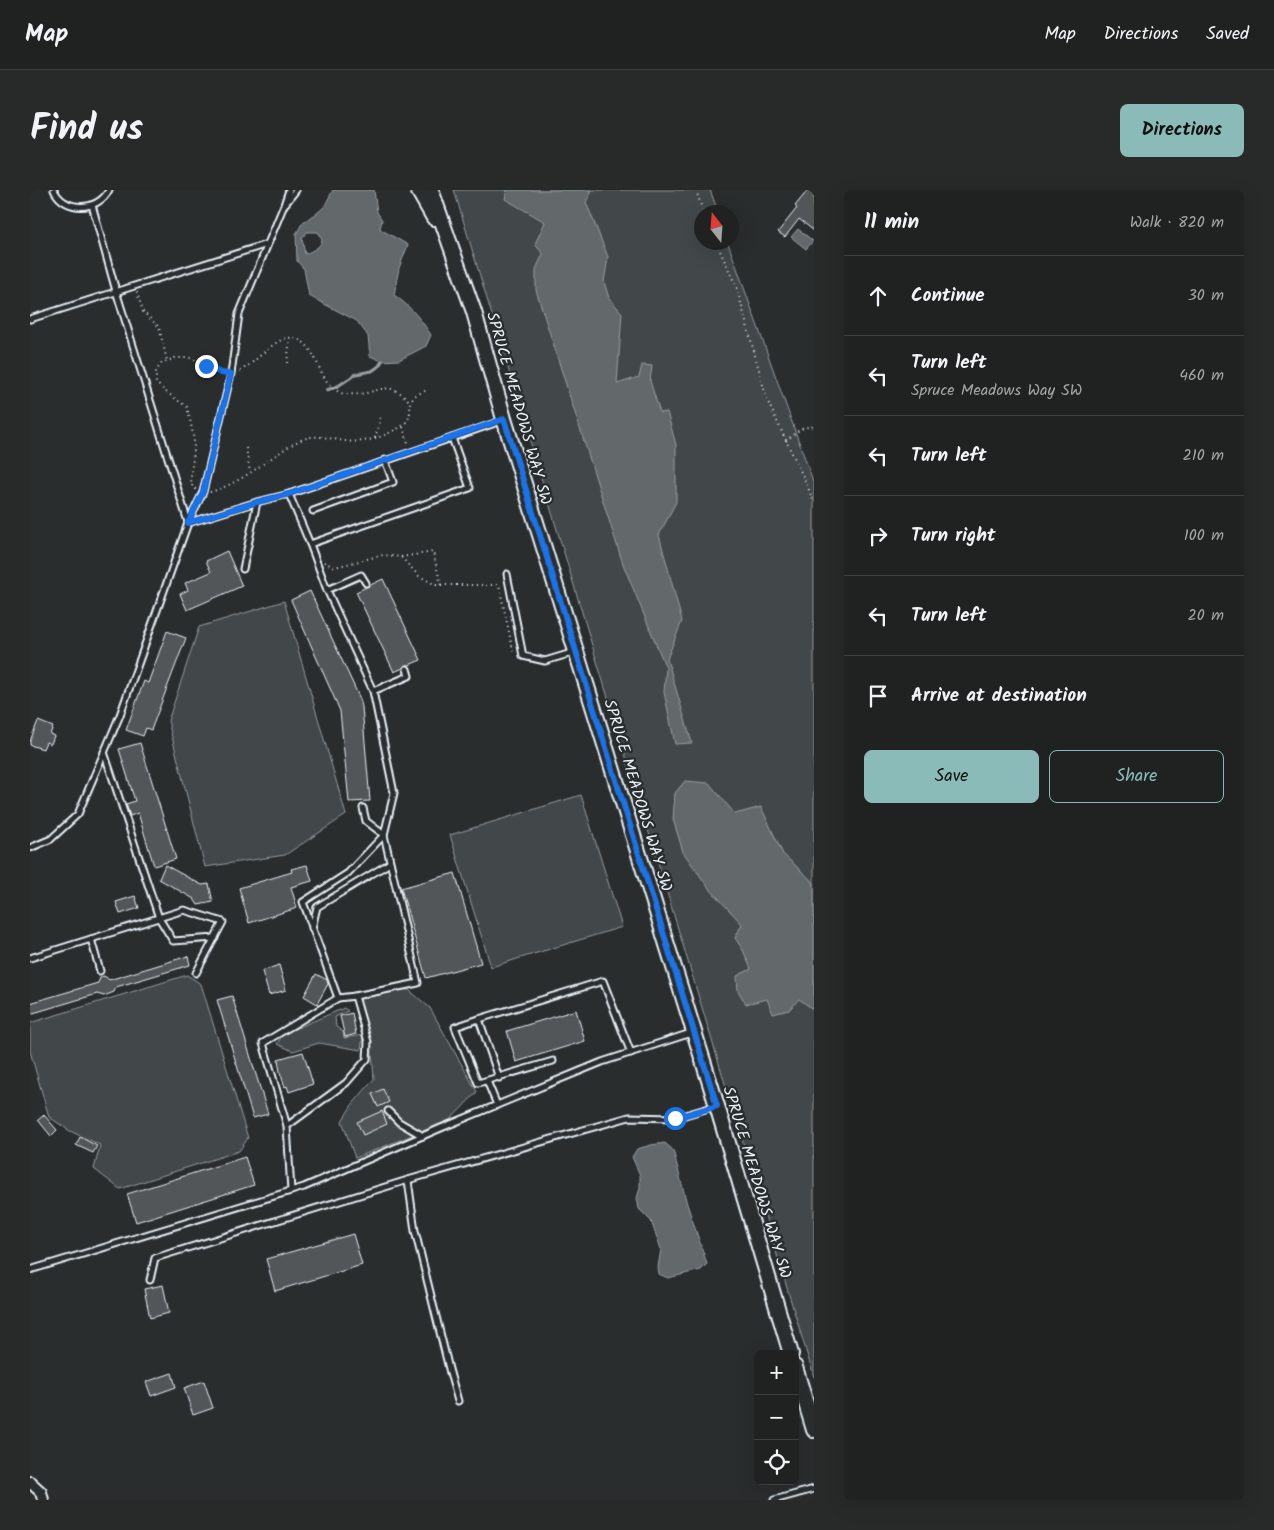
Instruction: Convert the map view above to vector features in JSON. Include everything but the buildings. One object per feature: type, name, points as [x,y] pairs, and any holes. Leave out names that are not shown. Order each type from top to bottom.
[{"type":"main road","name":"SPRUCE MEADOWS WAY SW","points":[[418,190],[451,246]]},
{"type":"main road","name":"SPRUCE MEADOWS WAY SW","points":[[431,190],[474,312],[504,419],[717,1106],[790,1350]]},
{"type":"main road","points":[[799,1380],[814,1430]]},
{"type":"street","points":[[30,1482],[41,1492],[43,1500]]},
{"type":"lane","points":[[54,190],[63,201],[72,206],[82,207],[101,201],[109,190]]},
{"type":"lane","points":[[30,848],[51,839],[78,814],[123,706],[188,523],[203,492],[231,374],[239,314],[289,190]]},
{"type":"lane","points":[[284,205],[296,190]]},
{"type":"lane","points":[[92,205],[116,291],[188,523]]},
{"type":"lane","points":[[30,319],[267,244]]},
{"type":"lane","points":[[188,523],[289,494],[504,419]]},
{"type":"lane","points":[[310,544],[470,488],[452,438]]},
{"type":"lane","points":[[313,511],[393,482],[386,460]]},
{"type":"lane","points":[[289,494],[327,590],[373,691],[394,793],[384,835],[418,983],[338,998],[263,1043],[287,1126],[291,1191]]},
{"type":"lane","points":[[243,569],[257,502]]},
{"type":"lane","points":[[507,574],[523,656],[545,661],[576,652]]},
{"type":"lane","points":[[327,590],[361,575],[366,583]]},
{"type":"lane","points":[[373,691],[409,676],[407,669]]},
{"type":"lane","points":[[104,752],[158,918],[174,941],[215,938]]},
{"type":"lane","points":[[363,808],[366,821],[384,835]]},
{"type":"lane","points":[[338,998],[303,902],[348,873],[384,835]]},
{"type":"lane","points":[[312,928],[317,907],[390,863]]},
{"type":"lane","points":[[30,958],[184,910],[224,922],[196,973]]},
{"type":"lane","points":[[91,939],[100,971]]},
{"type":"lane","points":[[553,1061],[478,1084],[455,1027],[603,981],[631,1053]]},
{"type":"lane","points":[[287,1126],[346,1084],[367,1059],[368,1042],[355,996]]},
{"type":"lane","points":[[479,1019],[499,1078]]},
{"type":"lane","points":[[30,1270],[304,1187],[602,1062],[694,1032]]},
{"type":"lane","points":[[487,1081],[497,1105]]},
{"type":"lane","points":[[150,1280],[155,1258],[408,1180],[629,1117],[675,1118],[717,1106]]},
{"type":"lane","points":[[388,1111],[399,1122],[423,1136]]},
{"type":"lane","points":[[408,1180],[415,1231],[458,1401]]},
{"type":"lane","points":[[774,1500],[814,1489]]},
{"type":"path","points":[[696,190],[701,205]]},
{"type":"path","points":[[720,250],[737,288],[767,400],[814,503]]},
{"type":"path","points":[[135,285],[143,312],[159,327],[167,361]]},
{"type":"path","points":[[287,363],[290,338]]},
{"type":"path","points":[[410,402],[402,393],[390,387],[358,395],[340,393],[325,380],[308,346],[294,338],[280,339],[246,368],[231,374],[221,373],[191,358],[175,358],[167,361],[162,363],[156,372],[156,383],[187,407],[194,447],[190,481],[193,488],[203,492],[220,489],[250,472],[290,445],[306,438],[322,436],[345,441],[362,442],[383,436],[402,427],[409,419],[410,402],[416,394],[427,390]]},
{"type":"path","points":[[375,438],[380,421],[379,414]]},
{"type":"path","points":[[786,441],[796,431],[809,426],[814,427]]},
{"type":"path","points":[[402,427],[410,448]]},
{"type":"path","points":[[246,448],[250,472]]},
{"type":"path","points":[[315,558],[335,567],[383,555],[401,557],[433,552],[441,585]]},
{"type":"path","points":[[401,557],[419,576],[436,585],[499,585],[513,650]]},
{"type":"shaded area","points":[[333,190],[374,190],[377,212],[382,220],[380,229],[408,245],[399,268],[394,295],[415,313],[431,335],[426,346],[399,360],[382,361],[370,356],[368,336],[357,321],[309,296],[304,269],[297,261],[296,234],[303,222],[324,207]],"holes":[[[307,232],[318,232],[322,240],[320,245],[305,254],[302,238]]]},
{"type":"shaded area","points":[[454,190],[710,190],[715,205],[694,205],[694,250],[730,250],[814,484],[814,1377]]},
{"type":"shaded area","points":[[507,190],[591,190],[586,202],[608,257],[604,282],[609,298],[622,313],[617,384],[639,377],[642,365],[652,366],[650,381],[660,413],[667,412],[676,445],[676,502],[659,535],[682,621],[667,659],[692,743],[675,744],[664,692],[666,668],[623,564],[536,290],[536,269],[543,254],[535,244],[545,222],[505,199]]},
{"type":"shaded area","points":[[798,229],[813,241],[806,249],[791,237]]},
{"type":"shaded area","points":[[284,601],[346,815],[285,855],[205,867],[168,721],[199,627]]},
{"type":"shaded area","points":[[685,781],[709,783],[735,814],[761,807],[783,854],[814,883],[814,1010],[799,999],[789,1010],[773,1014],[767,999],[746,1004],[738,991],[737,976],[751,969],[743,950],[735,938],[742,924],[708,887],[683,852],[673,819],[675,793]]},
{"type":"shaded area","points":[[581,795],[622,927],[491,967],[450,835]]},
{"type":"shaded area","points":[[187,975],[201,984],[248,1138],[239,1151],[120,1189],[94,1169],[100,1145],[70,1131],[49,1117],[30,1051],[30,1023]]},
{"type":"shaded area","points":[[382,988],[409,990],[430,1008],[477,1092],[450,1120],[355,1158],[342,1121],[352,1105],[374,1079],[371,1041],[359,998]]},
{"type":"shaded area","points":[[344,1008],[348,1011],[335,1017],[336,1027],[343,1032],[344,1038],[363,1035],[361,1050],[319,1043],[293,1051],[277,1044],[283,1034]]},
{"type":"shaded area","points":[[665,1143],[673,1150],[687,1204],[707,1264],[701,1270],[668,1278],[659,1274],[658,1267],[661,1249],[651,1221],[639,1209],[637,1198],[640,1188],[640,1175],[632,1157],[637,1149]]},
{"type":"waterway","points":[[327,390],[338,386],[356,374],[372,371],[382,361]]},
{"type":"route","points":[[206,366],[221,373],[231,374],[203,492],[188,523],[289,494],[504,419],[717,1106],[675,1118]]}]
